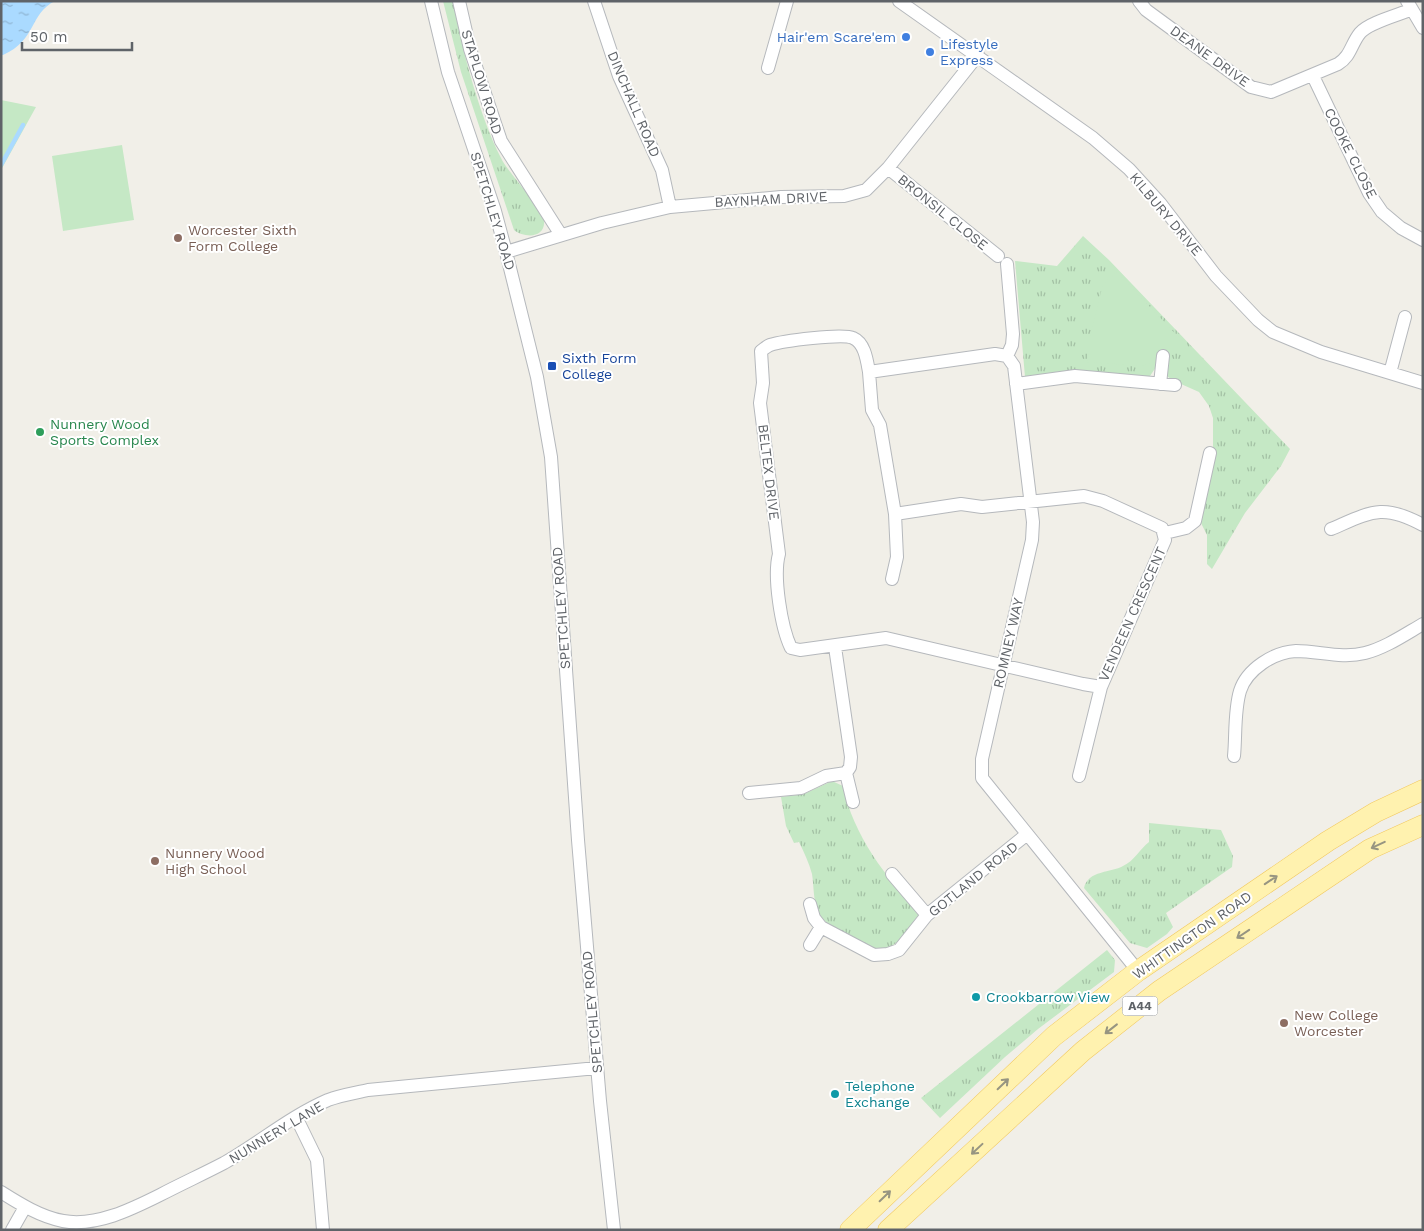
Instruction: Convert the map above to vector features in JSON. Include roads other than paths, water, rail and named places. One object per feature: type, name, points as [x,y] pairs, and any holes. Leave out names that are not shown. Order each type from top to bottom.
[{"type":"main road","name":"WHITTINGTON ROAD","points":[[850,1230],[1054,1036],[1138,971],[1328,842],[1376,812],[1423,790]]},
{"type":"main road","name":"WHITTINGTON ROAD","points":[[888,1230],[1083,1051],[1159,991],[1370,849],[1423,825]]},
{"type":"street","name":"SPETCHLEY ROAD","points":[[431,1],[448,72],[495,211],[506,252],[538,377],[551,457],[578,840],[597,1068],[614,1230]]},
{"type":"street","name":"STAPLOW ROAD","points":[[459,1],[470,49],[501,141],[560,235]]},
{"type":"street","name":"DINCHALL ROAD","points":[[594,1],[619,76],[662,170],[670,207]]},
{"type":"street","points":[[768,68],[786,1]]},
{"type":"street","name":"KILBURY DRIVE","points":[[899,1],[1093,138],[1129,169],[1160,203],[1216,276],[1258,320],[1273,332],[1322,352],[1423,383]]},
{"type":"street","name":"DEANE DRIVE","points":[[1139,1],[1146,10],[1251,87],[1271,92],[1313,76],[1345,60],[1360,32],[1408,5]]},
{"type":"street","points":[[1408,5],[1423,28]]},
{"type":"street","name":"BAYNHAM DRIVE","points":[[506,252],[560,235],[670,207],[772,198],[856,194],[866,190],[888,168],[978,55]]},
{"type":"street","name":"COOKE CLOSE","points":[[1313,76],[1369,193],[1382,212],[1402,228],[1423,240]]},
{"type":"street","name":"BRONSIL CLOSE","points":[[888,168],[1003,260],[1013,334],[1012,344],[1007,356]]},
{"type":"street","points":[[1390,373],[1405,317]]},
{"type":"street","name":"BELTEX DRIVE","points":[[869,372],[865,354],[860,344],[852,337],[829,336],[769,345],[761,352],[763,383],[760,403],[779,554],[776,566],[785,636],[791,648],[800,650],[834,647],[886,638],[1003,665]]},
{"type":"street","points":[[892,579],[897,557],[895,514],[880,425],[872,410],[869,372],[995,354],[1007,356]]},
{"type":"street","name":"ROMNEY WAY","points":[[1007,356],[1014,366],[1032,501],[1032,540],[982,759],[982,778],[1026,835],[1138,971]]},
{"type":"street","points":[[1160,384],[1163,356]]},
{"type":"street","points":[[1016,384],[1075,376],[1175,385]]},
{"type":"street","name":"VENDEEN CRESCENT","points":[[1165,533],[1186,528],[1195,521],[1210,452]]},
{"type":"street","name":"VENDEEN CRESCENT","points":[[895,514],[961,504],[982,507],[1084,496],[1095,498],[1155,523],[1165,533],[1165,540],[1101,687],[1003,665]]},
{"type":"street","points":[[1331,529],[1367,514],[1383,511],[1404,515],[1423,525]]},
{"type":"street","points":[[1234,756],[1240,691],[1249,675],[1267,660],[1280,654],[1296,651],[1341,656],[1364,654],[1423,624]]},
{"type":"street","points":[[834,647],[850,757],[850,766],[846,773],[853,802]]},
{"type":"street","points":[[1079,776],[1101,687]]},
{"type":"street","points":[[749,793],[801,788],[826,776],[846,773]]},
{"type":"street","name":"GOTLAND ROAD","points":[[821,927],[864,952],[881,956],[900,950],[926,915],[1026,835]]},
{"type":"street","points":[[892,874],[926,915]]},
{"type":"street","points":[[810,904],[814,918],[821,927],[810,944]]},
{"type":"street","name":"NUNNERY LANE","points":[[1,1192],[25,1206],[63,1221],[85,1222],[133,1208],[225,1162],[296,1117],[328,1100],[368,1090],[597,1068]]},
{"type":"street","points":[[296,1117],[317,1160],[323,1230]]},
{"type":"street","points":[[12,1230],[25,1206]]},
{"type":"water","points":[[1,1],[55,1],[41,13],[22,42],[3,55],[1,55]]},
{"type":"waterway","points":[[1,165],[23,125]]},
{"type":"place","name":"Hair'em Scare'em","points":[[906,37]]},
{"type":"place","name":"Lifestyle Express","points":[[930,52]]},
{"type":"place","name":"Worcester Sixth Form College","points":[[178,238]]},
{"type":"place","name":"Sixth Form College","points":[[552,366]]},
{"type":"place","name":"Nunnery Wood Sports Complex","points":[[40,432]]},
{"type":"place","name":"Nunnery Wood High School","points":[[155,861]]},
{"type":"place","name":"Crookbarrow View","points":[[976,997]]},
{"type":"place","name":"New College Worcester","points":[[1284,1023]]},
{"type":"place","name":"Telephone Exchange","points":[[835,1094]]}]
